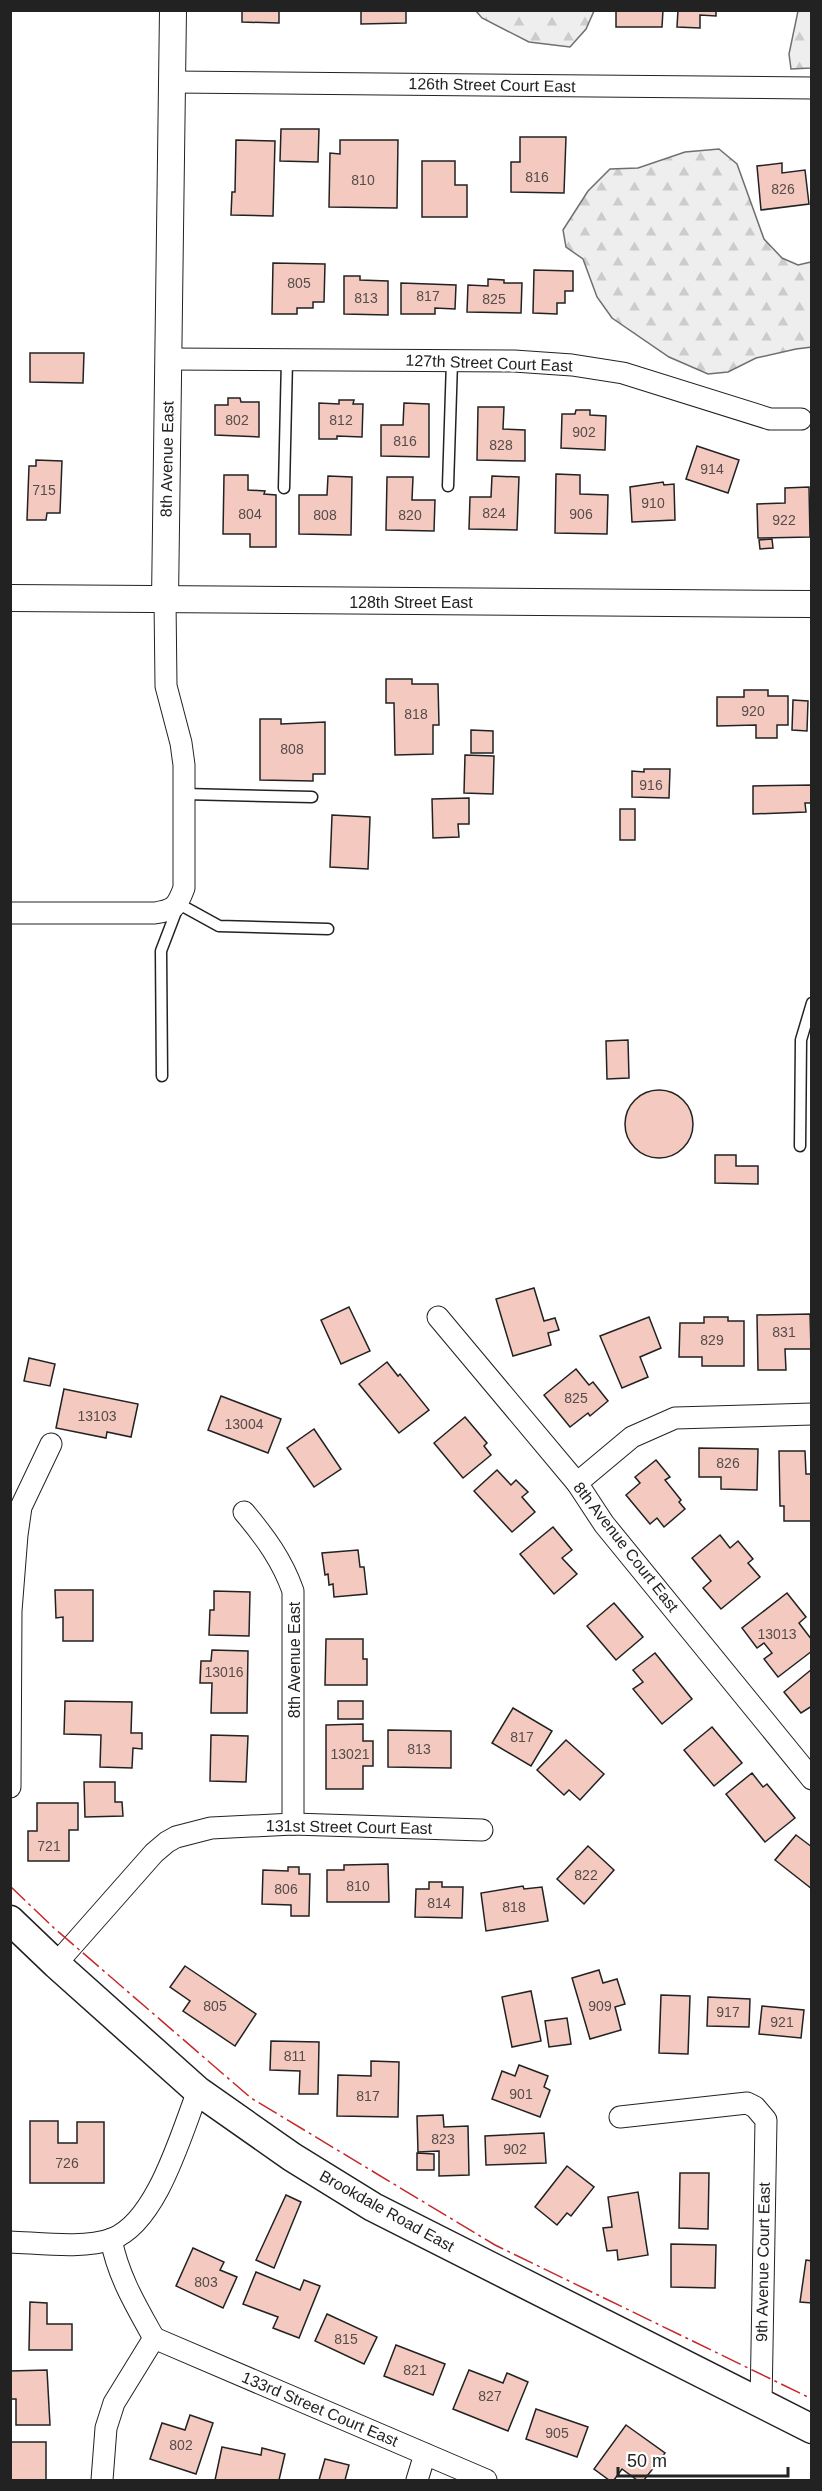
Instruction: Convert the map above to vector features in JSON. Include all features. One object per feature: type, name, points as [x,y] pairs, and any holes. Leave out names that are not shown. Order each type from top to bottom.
[{"type":"main road","name":"Brookdale Road East","points":[[10,1920],[198,2091],[292,2157],[373,2207],[812,2429]]},
{"type":"street","name":"8th Avenue East","points":[[173,10],[165,600],[166,686],[182,743],[184,888],[179,904]]},
{"type":"street","name":"126th Street Court East","points":[[172,82],[812,88]]},
{"type":"street","name":"127th Street Court East","points":[[168,360],[514,361],[582,366],[623,374],[770,419],[801,419]]},
{"type":"street","name":"128th Street East","points":[[10,598],[812,604]]},
{"type":"street","points":[[10,913],[155,913],[168,911],[179,904]]},
{"type":"street","name":"8th Avenue Court East","points":[[438,1317],[577,1483],[604,1524],[812,1779]]},
{"type":"street","points":[[577,1483],[632,1437],[675,1418],[812,1414]]},
{"type":"street","points":[[10,1787],[11,1611],[16,1535],[21,1508],[51,1444]]},
{"type":"street","name":"8th Avenue East","points":[[244,1512],[271,1545],[284,1566],[293,1591],[293,1824]]},
{"type":"street","name":"131st Street Court East","points":[[56,1964],[166,1842],[197,1830],[293,1824],[482,1830]]},
{"type":"street","points":[[10,2242],[86,2243],[111,2239],[129,2230],[147,2210],[162,2182],[198,2091]]},
{"type":"street","name":"9th Avenue Court East","points":[[620,2117],[747,2103],[755,2107],[766,2120],[760,2404]]},
{"type":"street","points":[[102,2481],[106,2428],[114,2403],[154,2338],[124,2282],[116,2262],[111,2239]]},
{"type":"street","name":"133rd Street Court East","points":[[154,2338],[486,2481]]},
{"type":"street","points":[[417,2481],[425,2454]]},
{"type":"lane","points":[[284,488],[287,360]]},
{"type":"lane","points":[[448,486],[453,361]]},
{"type":"lane","points":[[184,794],[312,797]]},
{"type":"lane","points":[[162,1076],[161,951],[179,904],[219,926],[328,929]]},
{"type":"lane","points":[[800,1146],[801,1040],[812,1003]]},
{"type":"green space","points":[[476,11],[594,11],[586,29],[570,47],[529,42],[482,18]]},
{"type":"green space","points":[[798,11],[811,11],[811,68],[791,69],[789,54]]},
{"type":"green space","points":[[719,149],[737,164],[764,239],[782,258],[798,265],[811,262],[812,347],[756,358],[728,372],[708,374],[669,357],[612,318],[597,297],[583,259],[566,247],[563,230],[588,191],[610,169],[638,168],[685,152]]},
{"type":"building","points":[[242,10],[279,10],[279,23],[242,22]]},
{"type":"building","points":[[361,10],[406,10],[406,23],[361,24]]},
{"type":"building","points":[[616,10],[663,10],[662,27],[616,27]]},
{"type":"building","points":[[678,10],[716,10],[716,16],[700,15],[700,28],[677,27]]},
{"type":"building","points":[[281,129],[319,129],[318,162],[280,161]]},
{"type":"building","points":[[520,137],[566,137],[564,193],[511,192],[511,162],[520,162]]},
{"type":"building","points":[[236,140],[275,141],[273,216],[231,215],[232,192],[235,192]]},
{"type":"building","points":[[340,140],[398,140],[397,208],[329,207],[330,153],[340,154]]},
{"type":"building","points":[[422,161],[455,161],[455,185],[467,185],[467,217],[422,217]]},
{"type":"building","points":[[782,163],[782,173],[805,170],[809,204],[761,210],[757,166]]},
{"type":"building","points":[[273,263],[325,264],[324,302],[313,302],[313,308],[297,308],[297,314],[272,314]]},
{"type":"building","points":[[534,270],[573,271],[573,291],[565,291],[565,303],[557,303],[557,314],[533,313]]},
{"type":"building","points":[[344,276],[360,276],[360,280],[388,281],[388,315],[344,314]]},
{"type":"building","points":[[488,279],[504,280],[504,283],[522,283],[521,313],[467,312],[468,285],[488,286]]},
{"type":"building","points":[[401,283],[456,285],[455,309],[435,308],[435,314],[401,314]]},
{"type":"building","points":[[30,353],[84,353],[83,383],[30,382]]},
{"type":"building","points":[[228,398],[240,398],[241,402],[259,402],[259,437],[215,435],[215,405],[228,405]]},
{"type":"building","points":[[339,400],[354,400],[353,404],[363,404],[362,437],[337,436],[337,439],[319,439],[319,403],[339,404]]},
{"type":"building","points":[[404,403],[429,404],[429,457],[381,456],[381,425],[403,425]]},
{"type":"building","points":[[478,407],[504,407],[503,429],[525,430],[525,461],[477,460]]},
{"type":"building","points":[[576,410],[590,410],[590,415],[606,416],[605,450],[561,448],[562,414],[575,414]]},
{"type":"building","points":[[697,446],[739,460],[728,493],[686,479]]},
{"type":"building","points":[[36,460],[62,461],[60,513],[47,513],[46,520],[27,520],[29,466],[36,466]]},
{"type":"building","points":[[556,474],[580,475],[580,494],[608,495],[607,534],[555,533]]},
{"type":"building","points":[[224,475],[248,475],[248,490],[265,491],[264,494],[276,495],[276,547],[250,547],[250,534],[223,534]]},
{"type":"building","points":[[328,476],[352,477],[351,535],[299,534],[299,495],[327,495]]},
{"type":"building","points":[[492,476],[519,477],[517,530],[469,529],[470,497],[491,497]]},
{"type":"building","points":[[387,477],[413,477],[412,500],[435,500],[434,531],[386,530]]},
{"type":"building","points":[[663,482],[664,485],[674,484],[675,520],[632,522],[630,487]]},
{"type":"building","points":[[809,487],[810,537],[758,538],[757,504],[785,503],[785,488]]},
{"type":"building","points":[[772,539],[773,548],[760,549],[759,540]]},
{"type":"building","points":[[386,679],[412,679],[412,684],[438,684],[439,725],[433,725],[433,754],[395,755],[394,703],[386,703]]},
{"type":"building","points":[[744,690],[768,690],[768,696],[788,696],[788,725],[777,725],[777,738],[756,738],[756,725],[717,726],[717,697],[744,697]]},
{"type":"building","points":[[793,700],[808,701],[807,731],[792,730]]},
{"type":"building","points":[[260,719],[281,719],[281,724],[325,722],[325,774],[313,774],[313,781],[260,780]]},
{"type":"building","points":[[471,730],[493,731],[493,753],[471,753]]},
{"type":"building","points":[[465,755],[494,756],[493,794],[464,793]]},
{"type":"building","points":[[644,769],[670,769],[669,798],[632,797],[632,771],[644,772]]},
{"type":"building","points":[[812,785],[812,803],[805,803],[806,812],[753,814],[753,786]]},
{"type":"building","points":[[469,798],[469,824],[458,824],[459,837],[433,838],[432,799]]},
{"type":"building","points":[[620,809],[635,809],[635,840],[620,840]]},
{"type":"building","points":[[332,815],[370,817],[368,869],[330,867]]},
{"type":"building","points":[[628,1040],[629,1078],[607,1079],[606,1041]]},
{"type":"building","points":[[666,1090],[678,1096],[687,1105],[693,1117],[691,1137],[683,1148],[666,1158],[652,1158],[635,1148],[627,1137],[625,1117],[635,1100],[646,1092]]},
{"type":"building","points":[[715,1155],[736,1155],[736,1166],[758,1166],[758,1184],[715,1183]]},
{"type":"building","points":[[534,1288],[544,1321],[555,1318],[559,1330],[548,1333],[551,1345],[513,1356],[496,1299]]},
{"type":"building","points":[[349,1307],[370,1351],[341,1364],[321,1320]]},
{"type":"building","points":[[810,1314],[811,1349],[785,1349],[786,1370],[758,1370],[757,1315]]},
{"type":"building","points":[[649,1317],[661,1348],[640,1357],[648,1377],[622,1388],[600,1336]]},
{"type":"building","points":[[704,1317],[728,1317],[728,1321],[744,1321],[744,1366],[702,1366],[702,1357],[679,1357],[680,1323],[704,1323]]},
{"type":"building","points":[[29,1358],[55,1364],[50,1386],[24,1381]]},
{"type":"building","points":[[387,1362],[398,1376],[400,1374],[429,1410],[399,1433],[359,1384]]},
{"type":"building","points":[[576,1369],[589,1385],[593,1382],[608,1401],[590,1416],[588,1413],[570,1427],[544,1395]]},
{"type":"building","points":[[64,1389],[138,1404],[131,1437],[107,1432],[106,1438],[56,1428]]},
{"type":"building","points":[[221,1396],[281,1419],[268,1453],[208,1430]]},
{"type":"building","points":[[465,1417],[487,1443],[484,1446],[491,1455],[463,1478],[434,1443]]},
{"type":"building","points":[[314,1429],[341,1469],[314,1487],[287,1448]]},
{"type":"building","points":[[699,1448],[758,1449],[757,1490],[721,1489],[721,1477],[699,1477]]},
{"type":"building","points":[[779,1451],[805,1451],[806,1474],[812,1474],[812,1521],[784,1521],[784,1506],[780,1506]]},
{"type":"building","points":[[656,1460],[670,1477],[665,1480],[681,1500],[679,1502],[685,1509],[664,1527],[657,1518],[650,1524],[626,1495],[640,1483],[635,1477]]},
{"type":"building","points":[[497,1470],[511,1485],[516,1480],[528,1492],[522,1497],[535,1512],[512,1532],[474,1491]]},
{"type":"building","points":[[553,1527],[572,1550],[562,1558],[577,1574],[554,1594],[520,1554]]},
{"type":"building","points":[[720,1535],[730,1548],[738,1541],[753,1559],[748,1563],[760,1577],[721,1609],[703,1588],[711,1581],[692,1558]]},
{"type":"building","points":[[358,1550],[360,1567],[364,1567],[367,1594],[334,1597],[333,1584],[329,1585],[328,1574],[325,1575],[322,1553]]},
{"type":"building","points":[[55,1590],[93,1590],[93,1641],[63,1641],[63,1617],[56,1618]]},
{"type":"building","points":[[214,1591],[250,1592],[249,1636],[209,1635],[210,1610],[214,1610]]},
{"type":"building","points":[[787,1593],[806,1617],[799,1623],[812,1640],[812,1651],[778,1677],[764,1659],[772,1653],[764,1643],[757,1648],[742,1628]]},
{"type":"building","points":[[614,1603],[643,1637],[616,1660],[587,1626]]},
{"type":"building","points":[[326,1639],[363,1639],[363,1659],[367,1659],[367,1685],[325,1685]]},
{"type":"building","points":[[212,1650],[248,1651],[247,1713],[211,1713],[212,1683],[200,1683],[201,1661],[211,1661]]},
{"type":"building","points":[[655,1653],[692,1699],[662,1724],[633,1689],[643,1682],[633,1670]]},
{"type":"building","points":[[812,1669],[812,1706],[801,1713],[784,1692]]},
{"type":"building","points":[[65,1701],[132,1702],[131,1733],[142,1733],[142,1749],[133,1748],[132,1768],[100,1767],[101,1735],[64,1734]]},
{"type":"building","points":[[338,1701],[363,1701],[363,1719],[338,1719]]},
{"type":"building","points":[[513,1708],[552,1731],[531,1766],[492,1743]]},
{"type":"building","points":[[363,1724],[363,1741],[373,1741],[373,1766],[363,1766],[363,1789],[326,1789],[326,1725]]},
{"type":"building","points":[[712,1727],[742,1763],[714,1786],[684,1750]]},
{"type":"building","points":[[388,1730],[451,1731],[451,1768],[388,1767]]},
{"type":"building","points":[[211,1735],[248,1736],[246,1782],[210,1781]]},
{"type":"building","points":[[566,1740],[604,1774],[580,1800],[569,1790],[564,1795],[537,1770]]},
{"type":"building","points":[[752,1773],[763,1787],[767,1784],[795,1818],[765,1842],[726,1794]]},
{"type":"building","points":[[84,1782],[115,1782],[115,1802],[122,1802],[123,1816],[85,1817]]},
{"type":"building","points":[[37,1803],[78,1803],[78,1830],[69,1830],[69,1861],[28,1861],[28,1831],[37,1831]]},
{"type":"building","points":[[796,1835],[812,1847],[812,1889],[775,1860]]},
{"type":"building","points":[[588,1846],[614,1870],[584,1904],[557,1879]]},
{"type":"building","points":[[388,1864],[389,1902],[327,1902],[327,1870],[344,1870],[344,1865]]},
{"type":"building","points":[[288,1867],[299,1867],[299,1874],[310,1874],[309,1916],[291,1916],[291,1905],[262,1904],[263,1870],[288,1871]]},
{"type":"building","points":[[429,1882],[442,1882],[442,1887],[463,1887],[462,1918],[415,1917],[416,1889],[429,1889]]},
{"type":"building","points":[[523,1886],[524,1889],[542,1887],[548,1921],[486,1931],[481,1893]]},
{"type":"building","points":[[185,1966],[256,2014],[235,2046],[183,2011],[190,2001],[170,1987]]},
{"type":"building","points":[[599,1970],[603,1983],[617,1979],[625,2004],[615,2007],[621,2030],[590,2039],[572,1978]]},
{"type":"building","points":[[531,1991],[541,2041],[512,2047],[502,1997]]},
{"type":"building","points":[[661,1995],[690,1996],[688,2054],[659,2053]]},
{"type":"building","points":[[708,1997],[750,1999],[749,2027],[707,2026]]},
{"type":"building","points":[[762,2006],[804,2010],[801,2038],[759,2034]]},
{"type":"building","points":[[567,2018],[571,2044],[549,2047],[545,2021]]},
{"type":"building","points":[[271,2041],[319,2042],[318,2094],[299,2094],[300,2071],[270,2070]]},
{"type":"building","points":[[371,2061],[399,2062],[398,2117],[337,2116],[338,2075],[371,2076]]},
{"type":"building","points":[[519,2065],[548,2076],[544,2087],[550,2090],[540,2117],[492,2099],[502,2071],[515,2076]]},
{"type":"building","points":[[443,2115],[444,2127],[468,2126],[469,2175],[439,2176],[439,2151],[418,2152],[417,2116]]},
{"type":"building","points":[[30,2121],[58,2121],[58,2143],[77,2143],[77,2122],[104,2122],[104,2183],[30,2183]]},
{"type":"building","points":[[544,2133],[546,2163],[486,2165],[485,2136]]},
{"type":"building","points":[[417,2153],[434,2154],[434,2170],[417,2170]]},
{"type":"building","points":[[567,2166],[594,2187],[571,2216],[567,2213],[557,2225],[535,2207]]},
{"type":"building","points":[[680,2173],[709,2173],[708,2229],[679,2228]]},
{"type":"building","points":[[638,2192],[648,2255],[618,2260],[617,2250],[607,2251],[603,2228],[612,2227],[608,2197]]},
{"type":"building","points":[[286,2195],[301,2202],[274,2268],[256,2260]]},
{"type":"building","points":[[671,2244],[716,2245],[715,2288],[671,2287]]},
{"type":"building","points":[[193,2248],[224,2262],[220,2270],[237,2277],[223,2308],[176,2286]]},
{"type":"building","points":[[806,2260],[812,2261],[812,2303],[800,2302]]},
{"type":"building","points":[[256,2272],[300,2290],[304,2280],[320,2286],[299,2338],[273,2328],[278,2317],[243,2304]]},
{"type":"building","points":[[30,2302],[47,2303],[47,2324],[72,2324],[72,2350],[29,2350]]},
{"type":"building","points":[[327,2314],[377,2337],[364,2364],[315,2341]]},
{"type":"building","points":[[396,2345],[445,2364],[433,2395],[384,2376]]},
{"type":"building","points":[[47,2370],[50,2425],[16,2425],[16,2399],[10,2399],[10,2371]]},
{"type":"building","points":[[469,2370],[503,2383],[507,2373],[528,2382],[508,2431],[453,2409]]},
{"type":"building","points":[[536,2409],[588,2427],[577,2457],[526,2439]]},
{"type":"building","points":[[190,2415],[213,2423],[196,2474],[150,2459],[162,2423],[185,2430]]},
{"type":"building","points":[[626,2425],[665,2453],[644,2480],[637,2480],[622,2469],[614,2480],[609,2480],[594,2469]]},
{"type":"building","points":[[10,2442],[46,2442],[46,2480],[10,2480]]},
{"type":"building","points":[[222,2447],[261,2455],[262,2448],[285,2454],[279,2480],[215,2480]]},
{"type":"building","points":[[325,2459],[349,2465],[345,2480],[319,2480]]},
{"type":"power","points":[[10,1886],[54,1928],[251,2098],[495,2245],[812,2399]]}]
